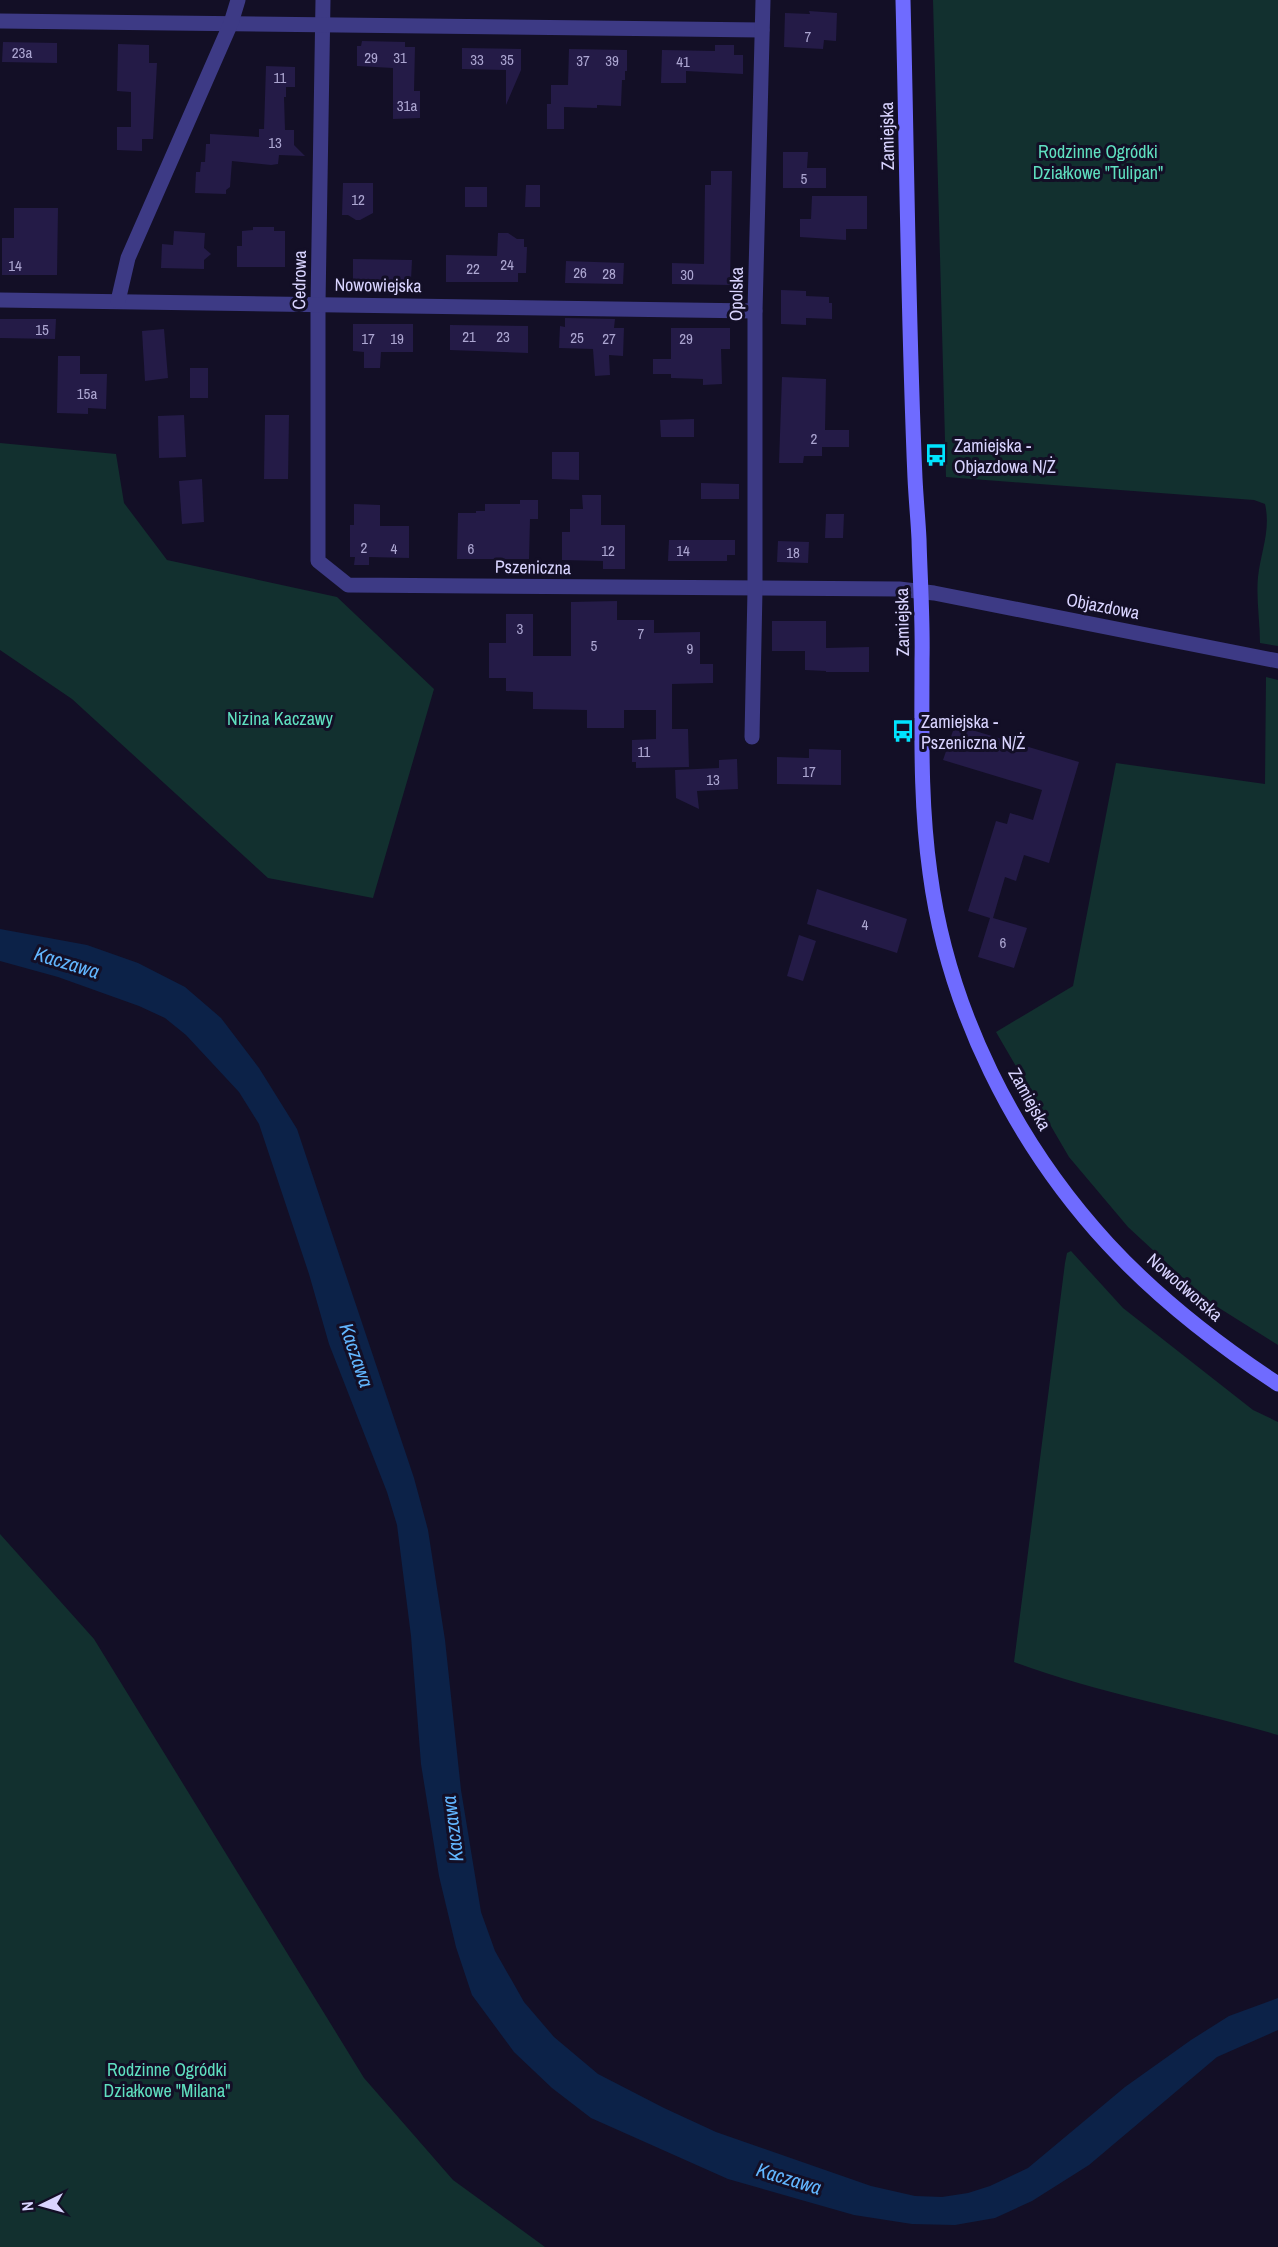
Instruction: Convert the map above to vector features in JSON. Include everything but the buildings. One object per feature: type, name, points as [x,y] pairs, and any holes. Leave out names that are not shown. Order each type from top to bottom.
[{"type":"street","points":[[118,301],[128,258],[231,23],[238,0]]},
{"type":"street","name":"Cedrowa","points":[[318,561],[318,304],[323,0]]},
{"type":"street","name":"Opolska","points":[[755,590],[755,311],[763,0]]},
{"type":"street","name":"Zamiejska","points":[[903,0],[910,323],[922,659],[920,745],[924,819],[936,912],[949,965],[963,1008],[980,1047],[1012,1112],[1053,1176],[1077,1208]]},
{"type":"street","points":[[0,21],[762,30]]},
{"type":"street","name":"Nowowiejska","points":[[0,300],[755,311]]},
{"type":"street","name":"Pszeniczna","points":[[318,561],[348,585],[755,590],[890,589],[920,592]]},
{"type":"street","points":[[752,737],[755,590]]},
{"type":"street","name":"Objazdowa","points":[[920,592],[1278,661]]},
{"type":"street","name":"Nowodworska","points":[[1077,1208],[1110,1246],[1185,1316],[1220,1344],[1278,1384]]},
{"type":"green space","name":"Rodzinne Ogródki Działkowe \"Tulipan\"","points":[[933,0],[1278,0],[1278,646],[1260,643],[1258,585],[1267,523],[1265,504],[1254,500],[946,477]]},
{"type":"green space","name":"Nizina Kaczawy","points":[[0,443],[116,454],[124,503],[167,560],[337,597],[434,689],[373,898],[268,878],[72,699],[0,650]]},
{"type":"green space","points":[[1266,677],[1278,680],[1278,1345],[1208,1301],[1128,1227],[1069,1157],[996,1032],[1073,986],[1116,763],[1265,784]]},
{"type":"green space","points":[[1071,1251],[1123,1308],[1253,1410],[1278,1422],[1278,1735],[1079,1683],[1014,1662],[1065,1263],[1067,1253]]},
{"type":"green space","name":"Rodzinne Ogródki Działkowe \"Milana\"","points":[[0,1534],[94,1639],[364,2078],[453,2180],[545,2247],[0,2247]]},
{"type":"water","name":"Kaczawa","points":[[0,929],[87,945],[138,963],[185,987],[221,1018],[259,1068],[297,1129],[414,1478],[428,1530],[445,1640],[461,1790],[481,1912],[495,1951],[524,2002],[554,2037],[598,2074],[716,2132],[871,2186],[915,2196],[942,2197],[968,2193],[990,2186],[1028,2168],[1125,2087],[1229,2016],[1278,1998],[1278,2030],[1217,2057],[1089,2165],[1032,2201],[995,2218],[955,2225],[912,2224],[854,2215],[728,2179],[591,2118],[552,2088],[514,2052],[472,1995],[456,1947],[439,1876],[421,1764],[411,1636],[397,1525],[387,1492],[329,1344],[309,1274],[259,1124],[239,1092],[186,1035],[165,1018],[139,1006],[58,977],[0,961]]},
{"type":"place","name":"Zamiejska - Objazdowa N/Ż","points":[[936,455]]},
{"type":"place","name":"Zamiejska - Pszeniczna N/Ż","points":[[903,731]]}]
